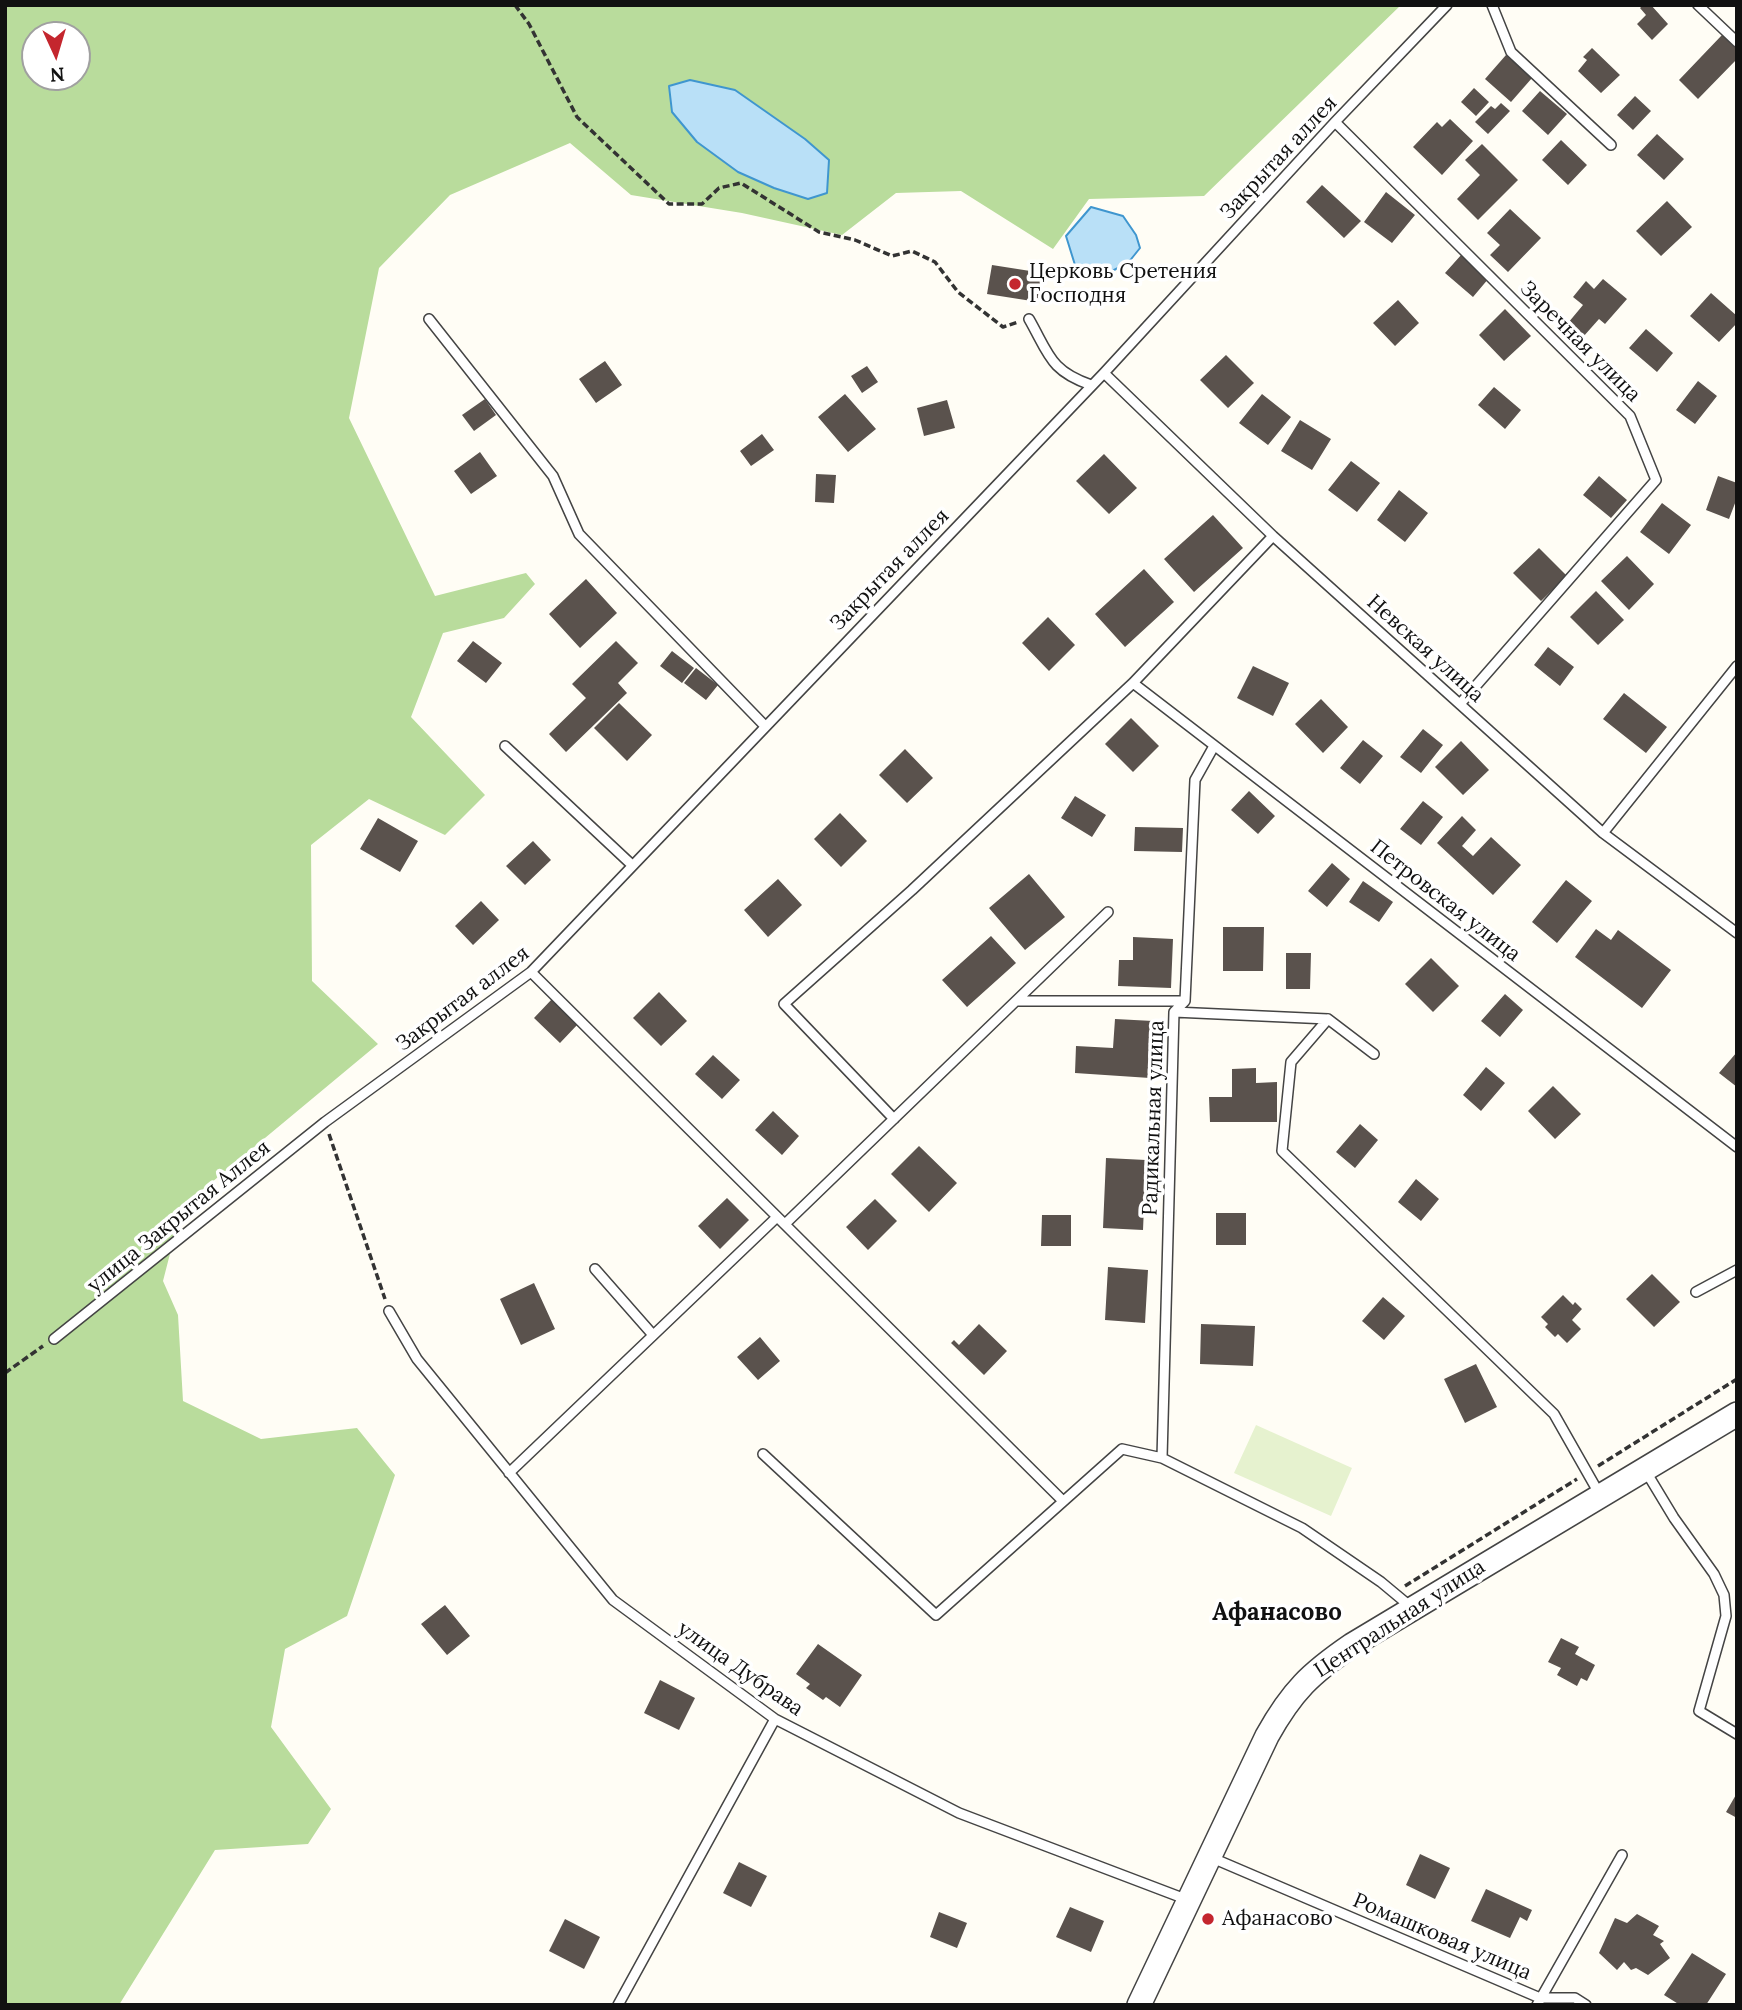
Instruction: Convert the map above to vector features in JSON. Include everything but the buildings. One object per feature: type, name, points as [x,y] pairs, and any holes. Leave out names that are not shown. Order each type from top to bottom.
[{"type":"street","name":"Центральная улица","points":[[1139,2005],[1267,1736],[1281,1710],[1318,1668],[1644,1468],[1736,1415]]},
{"type":"lane","name":"Закрытая аллея","points":[[325,1122],[531,972],[1104,373],[1335,122],[1447,5]]},
{"type":"lane","points":[[1492,5],[1511,52],[1611,145]]},
{"type":"lane","points":[[1698,5],[1737,42]]},
{"type":"lane","name":"Заречная улица","points":[[1335,122],[1630,416],[1656,480],[1460,704]]},
{"type":"lane","points":[[429,319],[553,476],[579,534],[765,726]]},
{"type":"lane","points":[[1029,319],[1056,368],[1072,379],[1091,385]]},
{"type":"lane","name":"Невская улица","points":[[1104,373],[1273,536],[1602,833],[1737,933]]},
{"type":"lane","points":[[894,1119],[784,1004],[912,890],[1133,683],[1273,536]]},
{"type":"lane","points":[[1602,833],[1737,666]]},
{"type":"lane","name":"Петровская улица","points":[[1133,683],[1737,1147]]},
{"type":"lane","points":[[505,746],[632,865]]},
{"type":"lane","name":"Радикальная улица","points":[[1162,1458],[1174,1012],[1185,1001],[1195,780],[1214,746]]},
{"type":"lane","points":[[785,1224],[1108,912]]},
{"type":"lane","points":[[531,972],[1063,1501]]},
{"type":"lane","points":[[1016,1001],[1185,1001]]},
{"type":"lane","points":[[1174,1012],[1328,1020],[1374,1054]]},
{"type":"lane","points":[[1328,1020],[1291,1062],[1282,1151],[1554,1414],[1600,1495]]},
{"type":"lane","name":"улица Закрытая Аллея","points":[[54,1339],[325,1122]]},
{"type":"lane","points":[[509,1473],[777,1217]]},
{"type":"lane","points":[[595,1269],[653,1335]]},
{"type":"lane","points":[[1696,1292],[1737,1270]]},
{"type":"lane","name":"улица Дубрава","points":[[389,1311],[417,1359],[613,1600],[775,1719],[959,1813],[1190,1901]]},
{"type":"lane","points":[[763,1454],[936,1615],[1122,1449],[1162,1458],[1303,1528],[1413,1609]]},
{"type":"lane","points":[[1644,1468],[1674,1518],[1714,1574],[1724,1595],[1726,1616],[1699,1711],[1737,1734]]},
{"type":"lane","points":[[618,2005],[775,1719]]},
{"type":"lane","points":[[1538,2002],[1622,1855]]},
{"type":"lane","name":"Ромашковая улица","points":[[1210,1857],[1538,2002],[1575,1998],[1586,2005]]},
{"type":"path","points":[[515,5],[529,24],[577,117],[669,204],[702,204],[719,188],[741,183],[819,232],[855,240],[892,256],[912,251],[935,262],[958,292],[1003,327],[1029,319]]},
{"type":"path","points":[[325,1122],[389,1311]]},
{"type":"path","points":[[5,1373],[54,1339]]},
{"type":"path","points":[[1394,1593],[1737,1379]]},
{"type":"green space","points":[[5,5],[1401,5],[1204,196],[1089,199],[1053,249],[961,191],[896,193],[842,235],[742,213],[631,195],[570,143],[450,195],[379,268],[349,418],[435,596],[526,573],[535,584],[504,618],[443,633],[411,717],[485,795],[445,835],[369,799],[311,845],[312,981],[378,1044],[182,1207],[163,1281],[178,1315],[183,1401],[261,1439],[357,1428],[395,1475],[347,1616],[285,1649],[271,1727],[331,1809],[308,1844],[215,1850],[119,2005],[5,2005]]},
{"type":"green space","points":[[1256,1425],[1352,1468],[1331,1516],[1234,1473]]},
{"type":"water","points":[[690,80],[735,90],[805,139],[829,160],[827,193],[808,199],[774,188],[738,172],[697,142],[672,112],[669,86]]},
{"type":"water","points":[[1091,207],[1123,216],[1136,235],[1140,248],[1128,263],[1100,277],[1075,265],[1066,236]]},
{"type":"place","name":"Церковь Сретения Господня","points":[[1015,284]]},
{"type":"place","name":"Афанасово","points":[[1208,1919]]},
{"type":"district","name":"Афанасово","points":[[1277,1613]]}]
